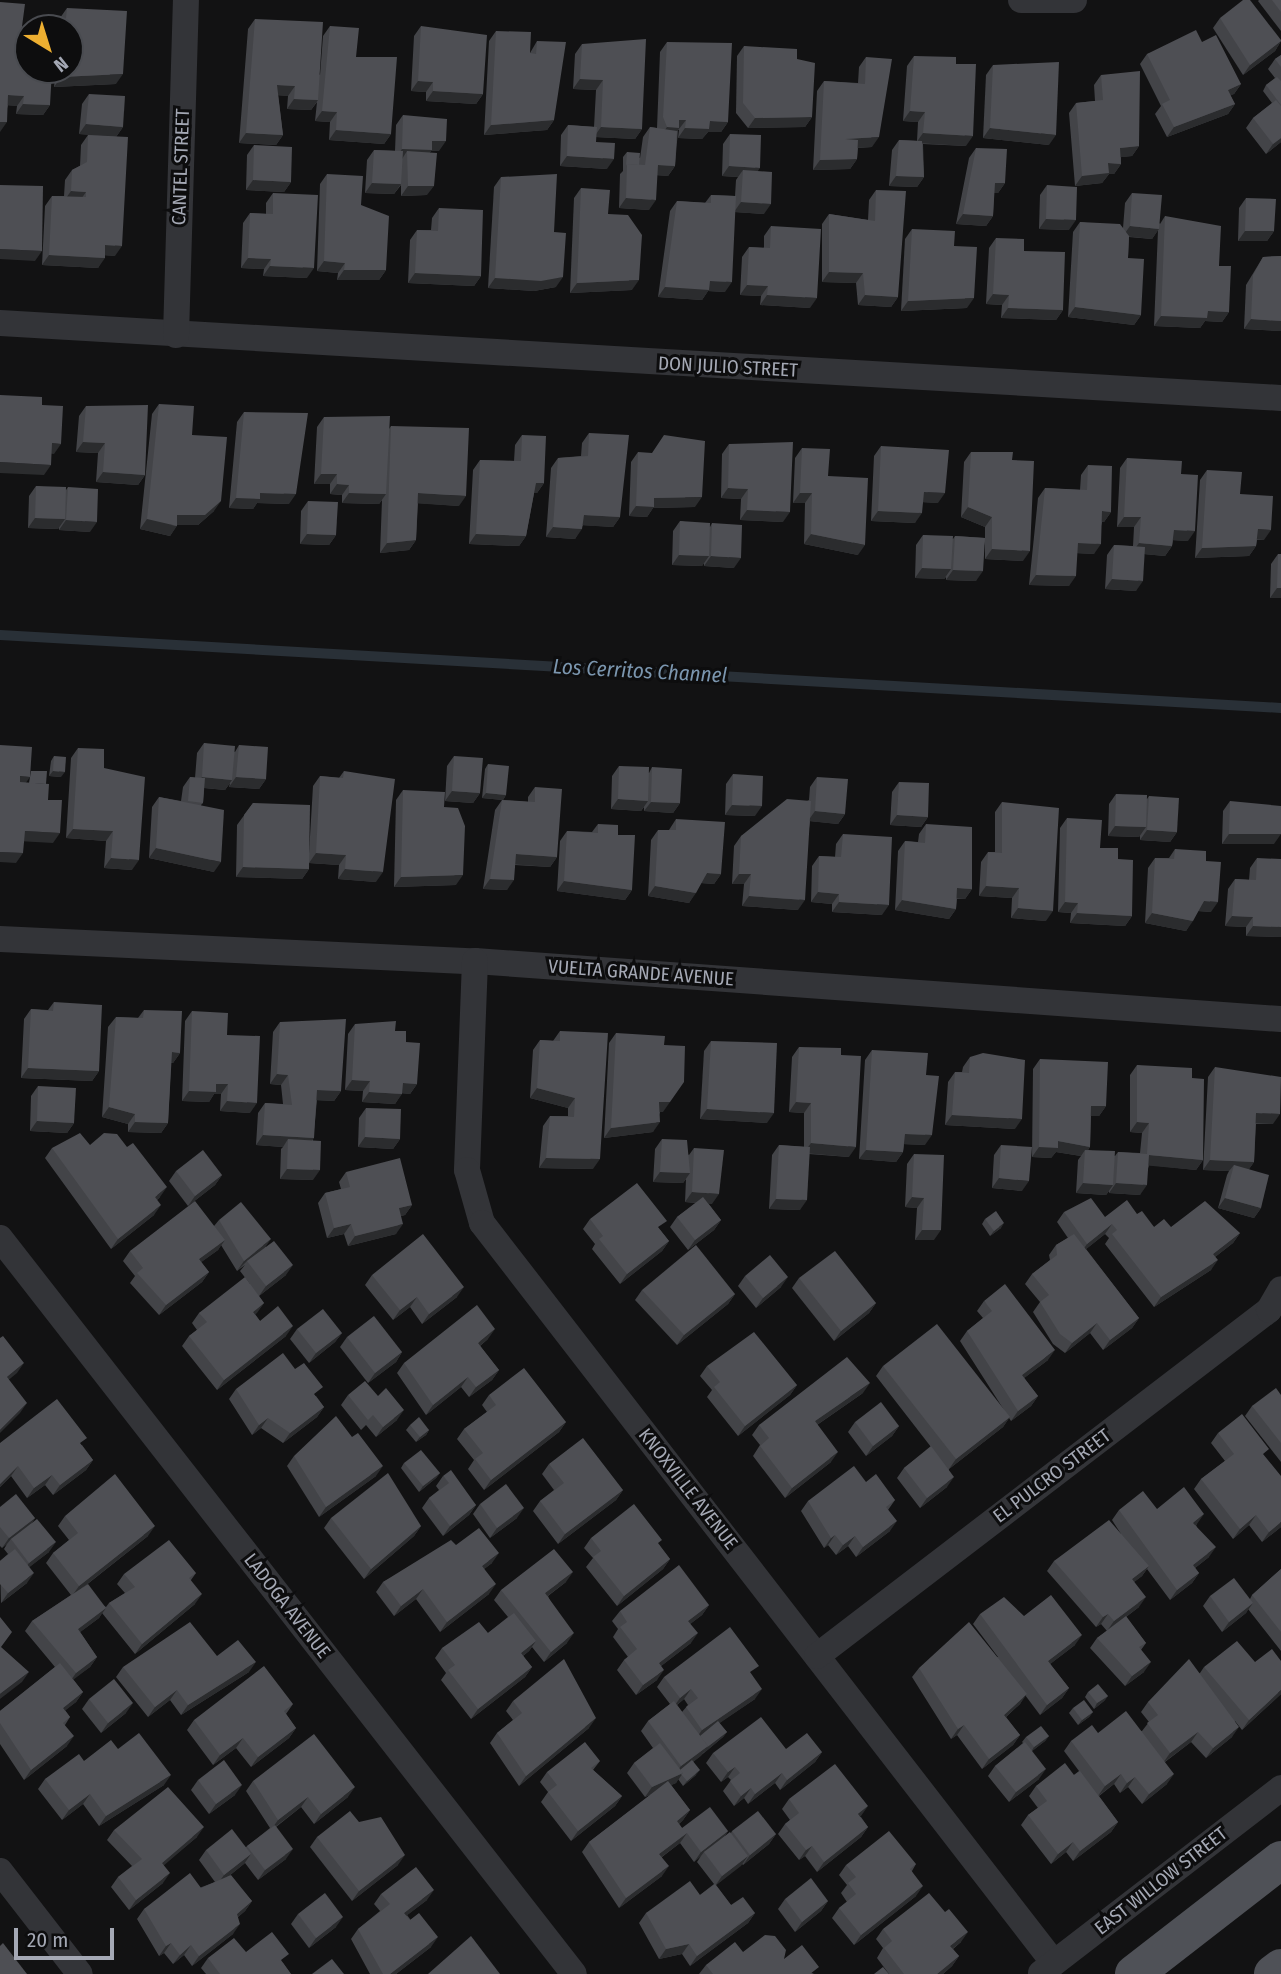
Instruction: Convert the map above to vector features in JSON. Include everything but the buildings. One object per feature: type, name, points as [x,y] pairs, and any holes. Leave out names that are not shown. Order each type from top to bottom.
[{"type":"main road","points":[[1134,1974],[1281,1860]]},
{"type":"main road","points":[[1273,1974],[1281,1968]]},
{"type":"street","name":"CANTEL STREET","points":[[176,335],[186,0]]},
{"type":"street","points":[[1021,0],[1074,0]]},
{"type":"street","points":[[0,323],[176,335]]},
{"type":"street","name":"DON JULIO STREET","points":[[176,335],[1281,398]]},
{"type":"street","name":"VUELTA GRANDE AVENUE","points":[[0,939],[475,961],[1281,1019]]},
{"type":"street","name":"KNOXVILLE AVENUE","points":[[475,961],[467,1170],[482,1223],[817,1656],[1047,1969]]},
{"type":"street","name":"LADOGA AVENUE","points":[[0,1238],[574,1974]]},
{"type":"street","name":"EL PULCRO STREET","points":[[817,1656],[1269,1310],[1281,1289]]},
{"type":"street","name":"EAST WILLOW STREET","points":[[1047,1969],[1281,1788]]},
{"type":"street","points":[[0,1871],[80,1974]]},
{"type":"waterway","name":"Los Cerritos Channel","points":[[0,635],[1281,708]]}]
